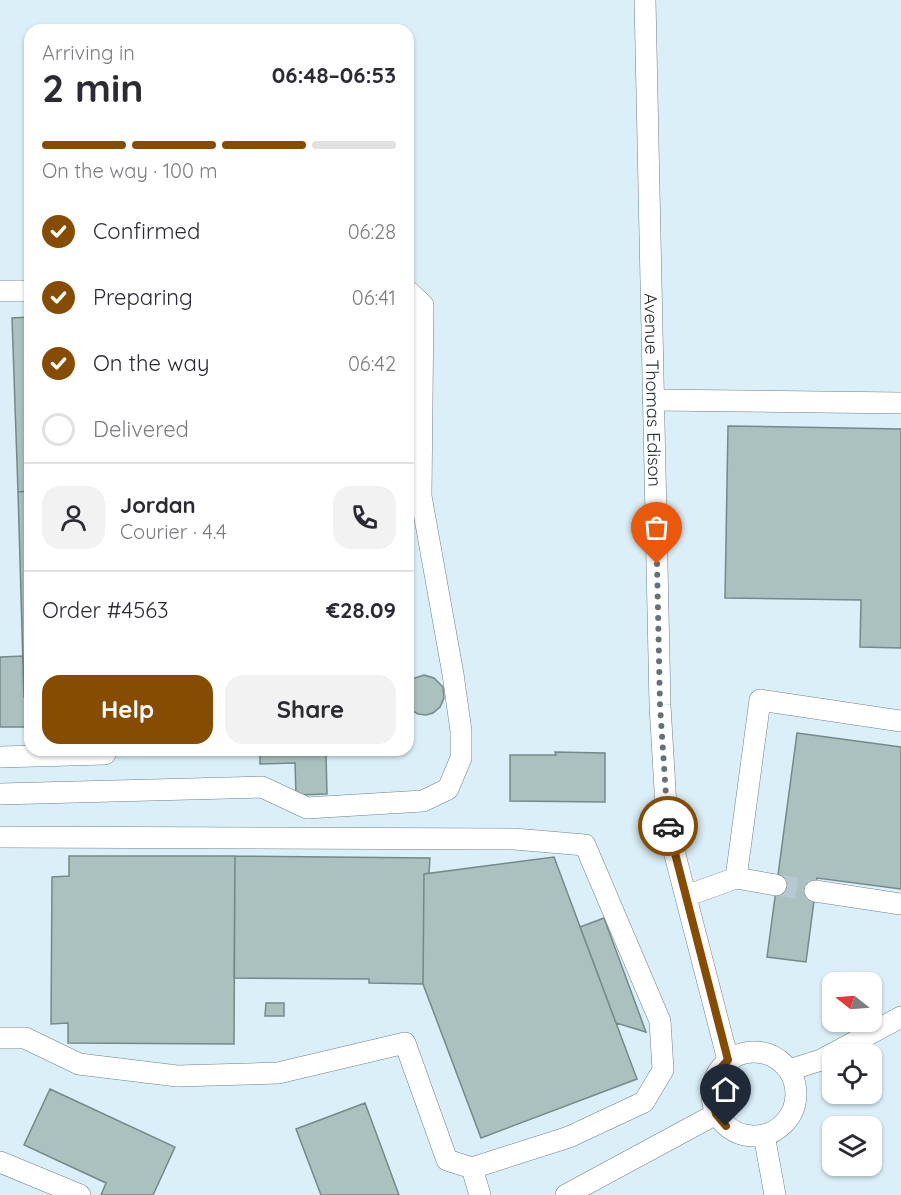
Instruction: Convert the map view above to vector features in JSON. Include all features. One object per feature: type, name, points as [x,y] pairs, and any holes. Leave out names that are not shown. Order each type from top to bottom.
[{"type":"street","name":"Avenue Thomas Edison","points":[[645,0],[660,705],[668,824],[728,1060]]},
{"type":"street","points":[[0,291],[24,291]]},
{"type":"street","points":[[0,794],[262,787],[307,808],[423,801],[448,789],[461,758],[461,731],[421,496],[423,305],[414,297]]},
{"type":"street","points":[[654,400],[901,403]]},
{"type":"street","points":[[736,878],[760,700],[901,721]]},
{"type":"street","points":[[0,757],[35,756]]},
{"type":"street","points":[[0,837],[514,839],[585,845],[660,1021],[663,1070],[644,1101],[569,1137],[472,1168],[447,1160],[405,1043],[278,1073],[177,1076],[79,1064],[25,1038],[0,1038]]},
{"type":"street","points":[[686,896],[736,878],[776,885]]},
{"type":"street","points":[[815,891],[901,904]]},
{"type":"street","points":[[789,1070],[821,1060],[901,1017]]},
{"type":"street","points":[[741,1053],[765,1053],[779,1059],[789,1070],[795,1082],[796,1096],[793,1110],[785,1123],[773,1132],[753,1136],[738,1134],[726,1126],[716,1114],[712,1100],[712,1085],[718,1071],[728,1060],[741,1053]]},
{"type":"street","points":[[566,1195],[716,1114]]},
{"type":"street","points":[[764,1135],[775,1195]]},
{"type":"street","points":[[0,1162],[80,1195]]},
{"type":"street","points":[[472,1168],[480,1195]]},
{"type":"building","points":[[24,317],[24,492],[18,492],[12,318]]},
{"type":"building","points":[[728,426],[901,429],[901,648],[860,647],[861,600],[725,598]]},
{"type":"building","points":[[18,492],[24,492],[24,697]]},
{"type":"building","points":[[23,656],[24,727],[0,727],[0,657]]},
{"type":"building","points":[[424,675],[434,678],[443,687],[444,698],[440,707],[433,713],[426,715],[414,712],[414,678]]},
{"type":"building","points":[[797,733],[901,747],[901,889],[817,878],[806,962],[767,957]]},
{"type":"building","points":[[555,752],[605,753],[605,802],[510,801],[510,755],[556,755]]},
{"type":"building","points":[[260,756],[326,756],[327,794],[296,795],[295,763],[260,764]]},
{"type":"building","points":[[69,856],[235,856],[234,1044],[68,1043],[68,1023],[51,1024],[52,877],[69,876]]},
{"type":"building","points":[[235,856],[430,858],[429,873],[424,874],[423,984],[369,983],[369,979],[234,978]]},
{"type":"building","points":[[554,857],[637,1079],[481,1138],[423,984],[424,874]]},
{"type":"building","points":[[604,918],[646,1032],[616,1023],[580,927]]},
{"type":"building","points":[[266,1003],[284,1003],[284,1016],[265,1016]]},
{"type":"building","points":[[50,1089],[175,1147],[153,1195],[101,1195],[106,1183],[24,1145]]},
{"type":"building","points":[[365,1103],[399,1195],[321,1195],[296,1129]]},
{"type":"tunnel","points":[[776,885],[815,891]]},
{"type":"way so far","points":[[657,564],[660,705],[668,826]]},
{"type":"route","points":[[668,826],[728,1060],[718,1071],[712,1085],[712,1100],[716,1114],[726,1126]]}]
